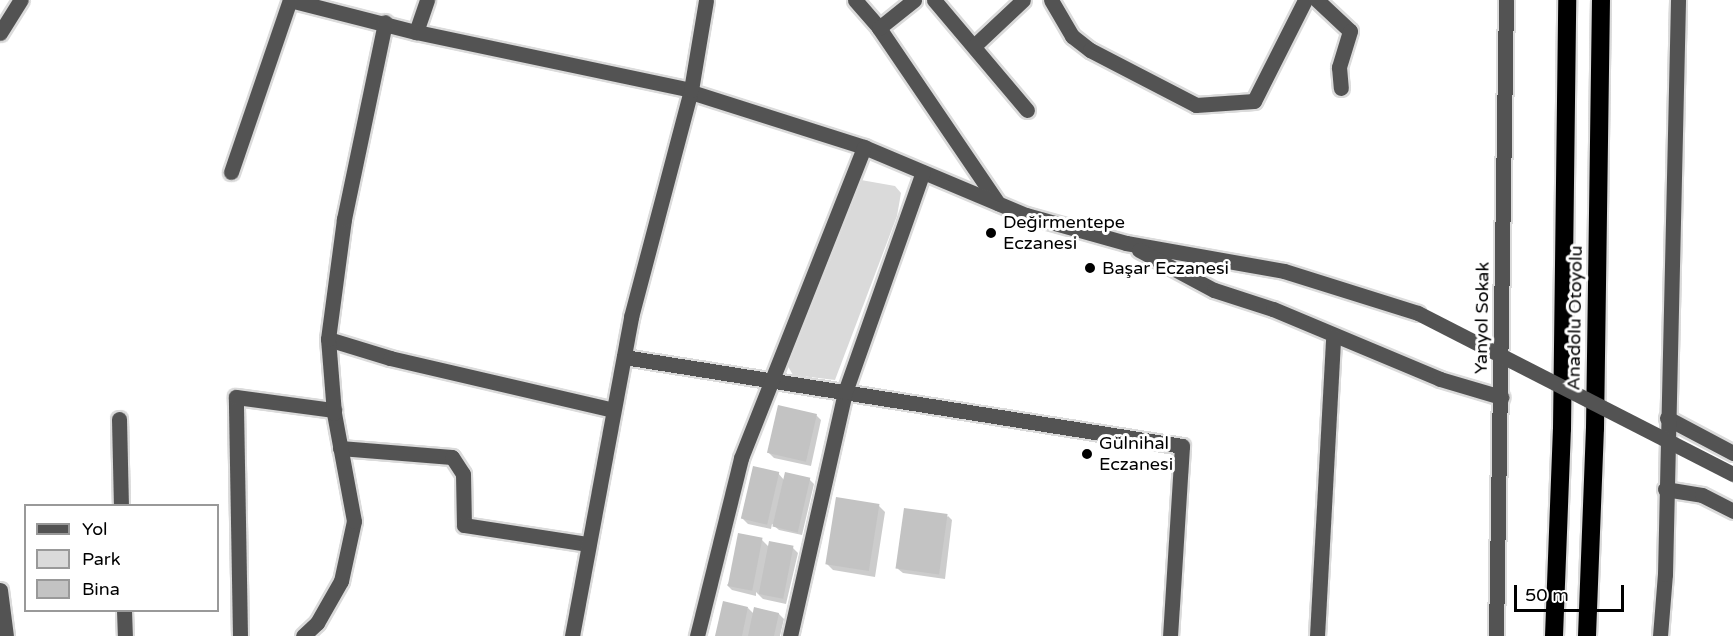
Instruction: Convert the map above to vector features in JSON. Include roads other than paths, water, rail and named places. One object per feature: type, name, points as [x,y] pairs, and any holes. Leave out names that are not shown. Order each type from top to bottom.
[{"type":"highway","name":"Anadolu Otoyolu","points":[[1554,636],[1562,429],[1567,0]]},
{"type":"highway","name":"Anadolu Otoyolu","points":[[1587,636],[1595,428],[1601,0]]},
{"type":"street","points":[[0,33],[21,0]]},
{"type":"street","points":[[231,172],[290,0],[385,22],[416,32],[691,91],[864,147],[1026,215],[1126,243],[1284,271],[1418,313],[1733,474]]},
{"type":"street","points":[[416,32],[427,0]]},
{"type":"street","points":[[572,636],[624,357],[691,91],[706,0]]},
{"type":"street","points":[[855,0],[879,28],[998,203]]},
{"type":"street","points":[[879,28],[914,0]]},
{"type":"street","points":[[934,0],[1027,110]]},
{"type":"street","points":[[974,46],[1023,0]]},
{"type":"street","points":[[1051,0],[1072,36],[1090,50],[1196,105],[1254,101],[1305,0]]},
{"type":"street","points":[[1317,0],[1350,32],[1339,67],[1341,88]]},
{"type":"street","name":"Yanyol Sokak","points":[[1496,636],[1506,0]]},
{"type":"street","points":[[1659,636],[1678,0]]},
{"type":"street","points":[[303,636],[317,622],[341,581],[354,521],[334,410],[328,339],[344,219],[385,22]]},
{"type":"street","points":[[697,636],[741,458],[864,147]]},
{"type":"street","points":[[790,636],[844,392],[923,172]]},
{"type":"street","points":[[1126,243],[1214,290],[1273,309],[1440,379],[1501,397]]},
{"type":"street","points":[[1317,636],[1333,336]]},
{"type":"street","points":[[328,339],[390,358],[613,410]]},
{"type":"street","points":[[624,357],[1182,446],[1170,636]]},
{"type":"street","points":[[240,636],[236,398],[334,410]]},
{"type":"street","points":[[119,418],[121,504]]},
{"type":"street","points":[[1667,418],[1733,453]]},
{"type":"street","points":[[340,448],[452,457],[463,474],[464,525],[588,544]]},
{"type":"street","points":[[1665,489],[1702,495],[1733,511]]},
{"type":"street","points":[[0,590],[6,636]]},
{"type":"street","points":[[124,612],[125,636]]},
{"type":"place","name":"Değirmentepe Eczanesi","points":[[991,233]]},
{"type":"place","name":"Başar Eczanesi","points":[[1090,268]]},
{"type":"place","name":"Gülnihal Eczanesi","points":[[1087,454]]}]
